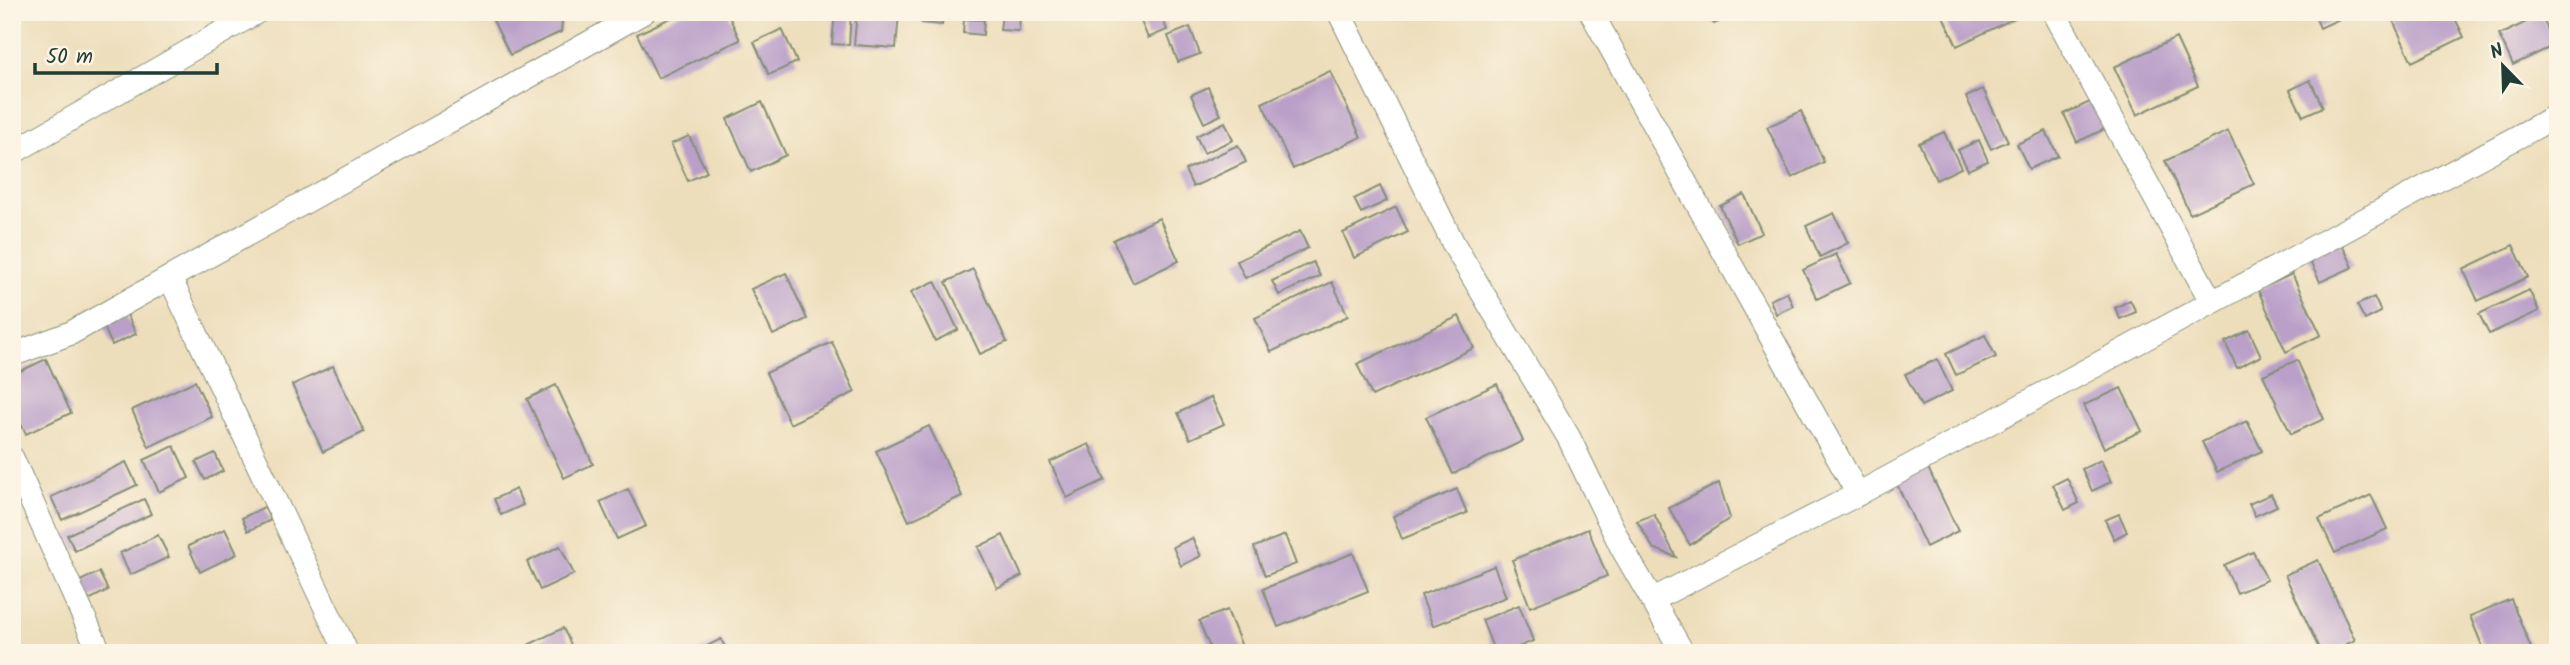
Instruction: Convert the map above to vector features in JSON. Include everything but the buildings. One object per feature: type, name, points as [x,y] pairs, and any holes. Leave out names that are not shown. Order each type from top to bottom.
[{"type":"street","points":[[12,153],[257,12]]},
{"type":"street","points":[[12,355],[71,333],[644,12]]},
{"type":"street","points":[[1339,12],[1454,245],[1569,438],[1622,548],[1683,653]]},
{"type":"street","points":[[1591,12],[1858,494]]},
{"type":"street","points":[[2054,12],[2211,301]]},
{"type":"street","points":[[1652,600],[1858,494],[2558,115]]},
{"type":"street","points":[[170,278],[346,653]]},
{"type":"street","points":[[12,458],[100,653]]}]
